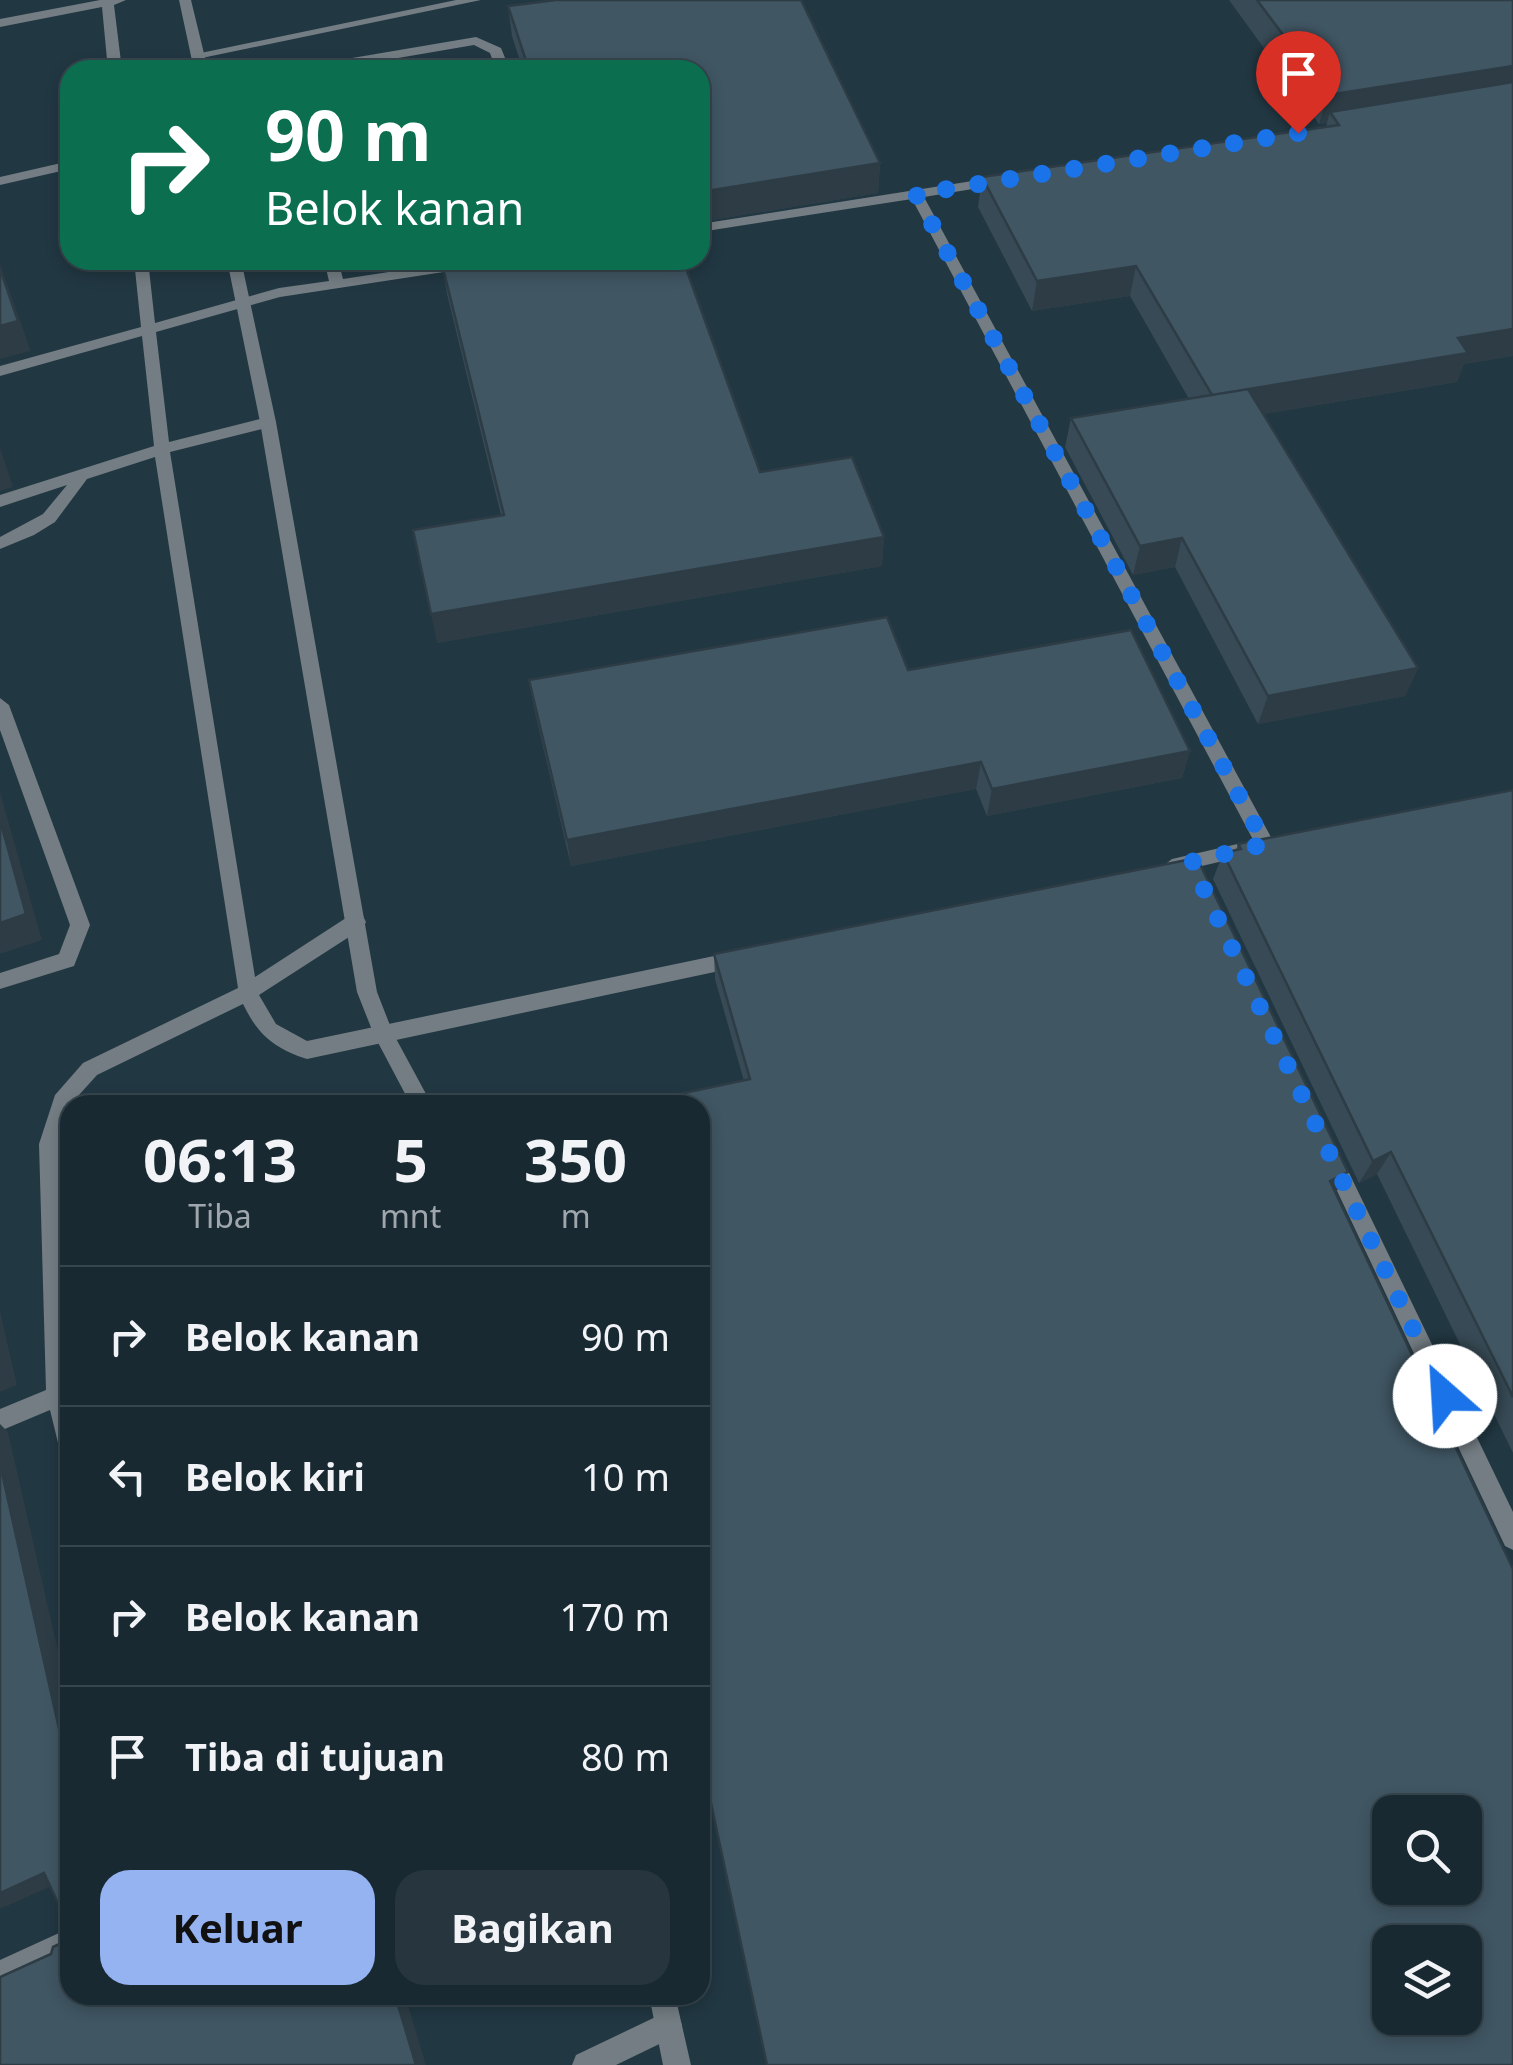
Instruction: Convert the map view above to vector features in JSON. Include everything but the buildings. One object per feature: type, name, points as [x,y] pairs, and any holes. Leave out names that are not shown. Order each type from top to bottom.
[{"type":"street","points":[[185,0],[199,60]]},
{"type":"street","points":[[198,55],[475,0]]},
{"type":"street","points":[[0,23],[111,1],[114,60]]},
{"type":"street","points":[[364,60],[476,41],[496,50],[500,60]]},
{"type":"street","points":[[0,181],[60,167]]},
{"type":"street","points":[[710,226],[1012,178]]},
{"type":"street","points":[[916,194],[1274,842],[1195,871],[1152,870]]},
{"type":"street","points":[[142,270],[162,449],[248,992],[260,1021],[276,1040],[307,1050],[768,953]]},
{"type":"street","points":[[236,270],[268,422],[368,992],[384,1036],[416,1095]]},
{"type":"street","points":[[334,270],[337,284]]},
{"type":"street","points":[[0,371],[242,302],[430,270]]},
{"type":"street","points":[[0,502],[162,449],[268,422]]},
{"type":"street","points":[[0,544],[44,524],[60,511],[82,474]]},
{"type":"street","points":[[0,705],[80,925],[67,960],[0,981]]},
{"type":"street","points":[[65,1095],[90,1069],[248,992],[356,922]]},
{"type":"street","points":[[60,1110],[49,1144],[60,1405]]},
{"type":"street","points":[[1318,1129],[1513,1538]]},
{"type":"street","points":[[0,1420],[58,1396]]},
{"type":"street","points":[[0,1974],[60,1947]]},
{"type":"street","points":[[664,2005],[677,2065]]},
{"type":"street","points":[[586,2065],[668,2024]]},
{"type":"route","points":[[1298,133],[916,194],[1265,844],[1191,862],[1445,1396]]}]
